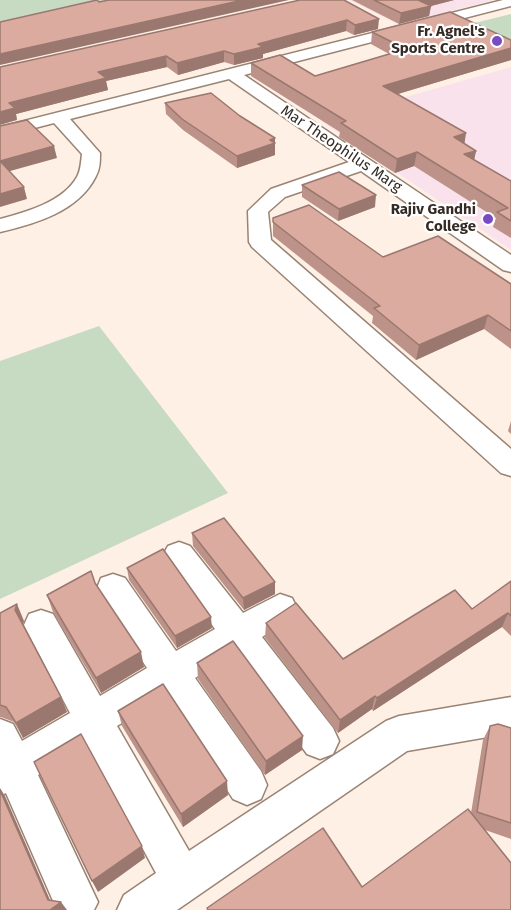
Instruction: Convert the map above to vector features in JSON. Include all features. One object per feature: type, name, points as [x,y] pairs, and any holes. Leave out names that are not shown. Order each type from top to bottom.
[{"type":"street","points":[[0,132],[511,2]]},
{"type":"street","points":[[378,20],[398,31]]},
{"type":"street","name":"Mar Theophilus Marg","points":[[231,73],[511,265]]},
{"type":"street","points":[[0,226],[35,215],[71,195],[87,175],[92,153],[58,117]]},
{"type":"street","points":[[363,164],[278,193],[258,212],[260,242],[511,465]]},
{"type":"street","points":[[178,555],[320,741]]},
{"type":"street","points":[[113,588],[247,785]]},
{"type":"street","points":[[76,902],[5,760],[93,720],[280,608]]},
{"type":"street","points":[[41,625],[183,881]]},
{"type":"street","points":[[139,910],[399,734],[511,715]]},
{"type":"shaded area","points":[[349,0],[494,0],[398,24]]},
{"type":"shaded area","points":[[511,67],[511,250],[321,121]]},
{"type":"green space","points":[[0,0],[136,0],[0,28]]},
{"type":"green space","name":"Fr. Agnel's Sports Centre","points":[[511,14],[511,55],[454,28]]},
{"type":"green space","points":[[99,326],[228,493],[0,599],[0,361]]},
{"type":"building","points":[[97,0],[99,2],[109,0],[243,0],[0,54],[0,22]]},
{"type":"building","points":[[300,0],[344,0],[379,19],[355,25],[347,20],[258,44],[263,47],[234,54],[224,51],[177,63],[166,56],[98,72],[106,78],[9,103],[15,108],[0,112],[0,67]]},
{"type":"building","points":[[374,0],[418,0],[431,6],[401,13]]},
{"type":"building","points":[[450,12],[511,40],[511,48],[383,86],[466,133],[454,137],[476,151],[464,154],[511,181],[511,221],[497,212],[508,208],[417,152],[397,159],[341,123],[346,121],[251,63],[280,55],[315,76],[406,49],[372,32]]},
{"type":"building","points":[[211,93],[240,116],[275,138],[270,140],[275,143],[237,156],[182,119],[165,103]]},
{"type":"building","points":[[27,120],[54,146],[0,161],[0,126]]},
{"type":"building","points":[[0,161],[24,187],[0,194]]},
{"type":"building","points":[[339,172],[376,195],[339,209],[302,185]]},
{"type":"building","points":[[309,205],[383,257],[438,236],[511,284],[511,331],[488,315],[419,345],[374,308],[380,306],[273,222],[273,218]]},
{"type":"building","points":[[224,518],[275,582],[243,598],[192,533]]},
{"type":"building","points":[[163,549],[211,617],[175,636],[127,568]]},
{"type":"building","points":[[91,571],[95,583],[141,652],[96,678],[47,595]]},
{"type":"building","points":[[511,581],[511,616],[508,613],[340,720],[266,623],[296,603],[343,659],[455,590],[472,609]]},
{"type":"building","points":[[17,604],[15,610],[61,697],[16,723],[6,707],[0,705],[0,613]]},
{"type":"building","points":[[233,641],[303,736],[266,761],[197,663]]},
{"type":"building","points":[[163,684],[227,781],[181,814],[118,711]]},
{"type":"building","points":[[498,724],[511,728],[511,823],[477,812],[490,726]]},
{"type":"building","points":[[81,734],[142,846],[92,881],[34,762]]},
{"type":"building","points":[[0,790],[48,900],[61,902],[50,910],[0,910]]},
{"type":"building","points":[[468,809],[511,863],[511,910],[208,910],[207,908],[323,828],[362,887]]},
{"type":"place","name":"Fr. Agnel's Sports Centre","points":[[497,41]]},
{"type":"place","name":"Rajiv Gandhi College","points":[[488,219]]}]
